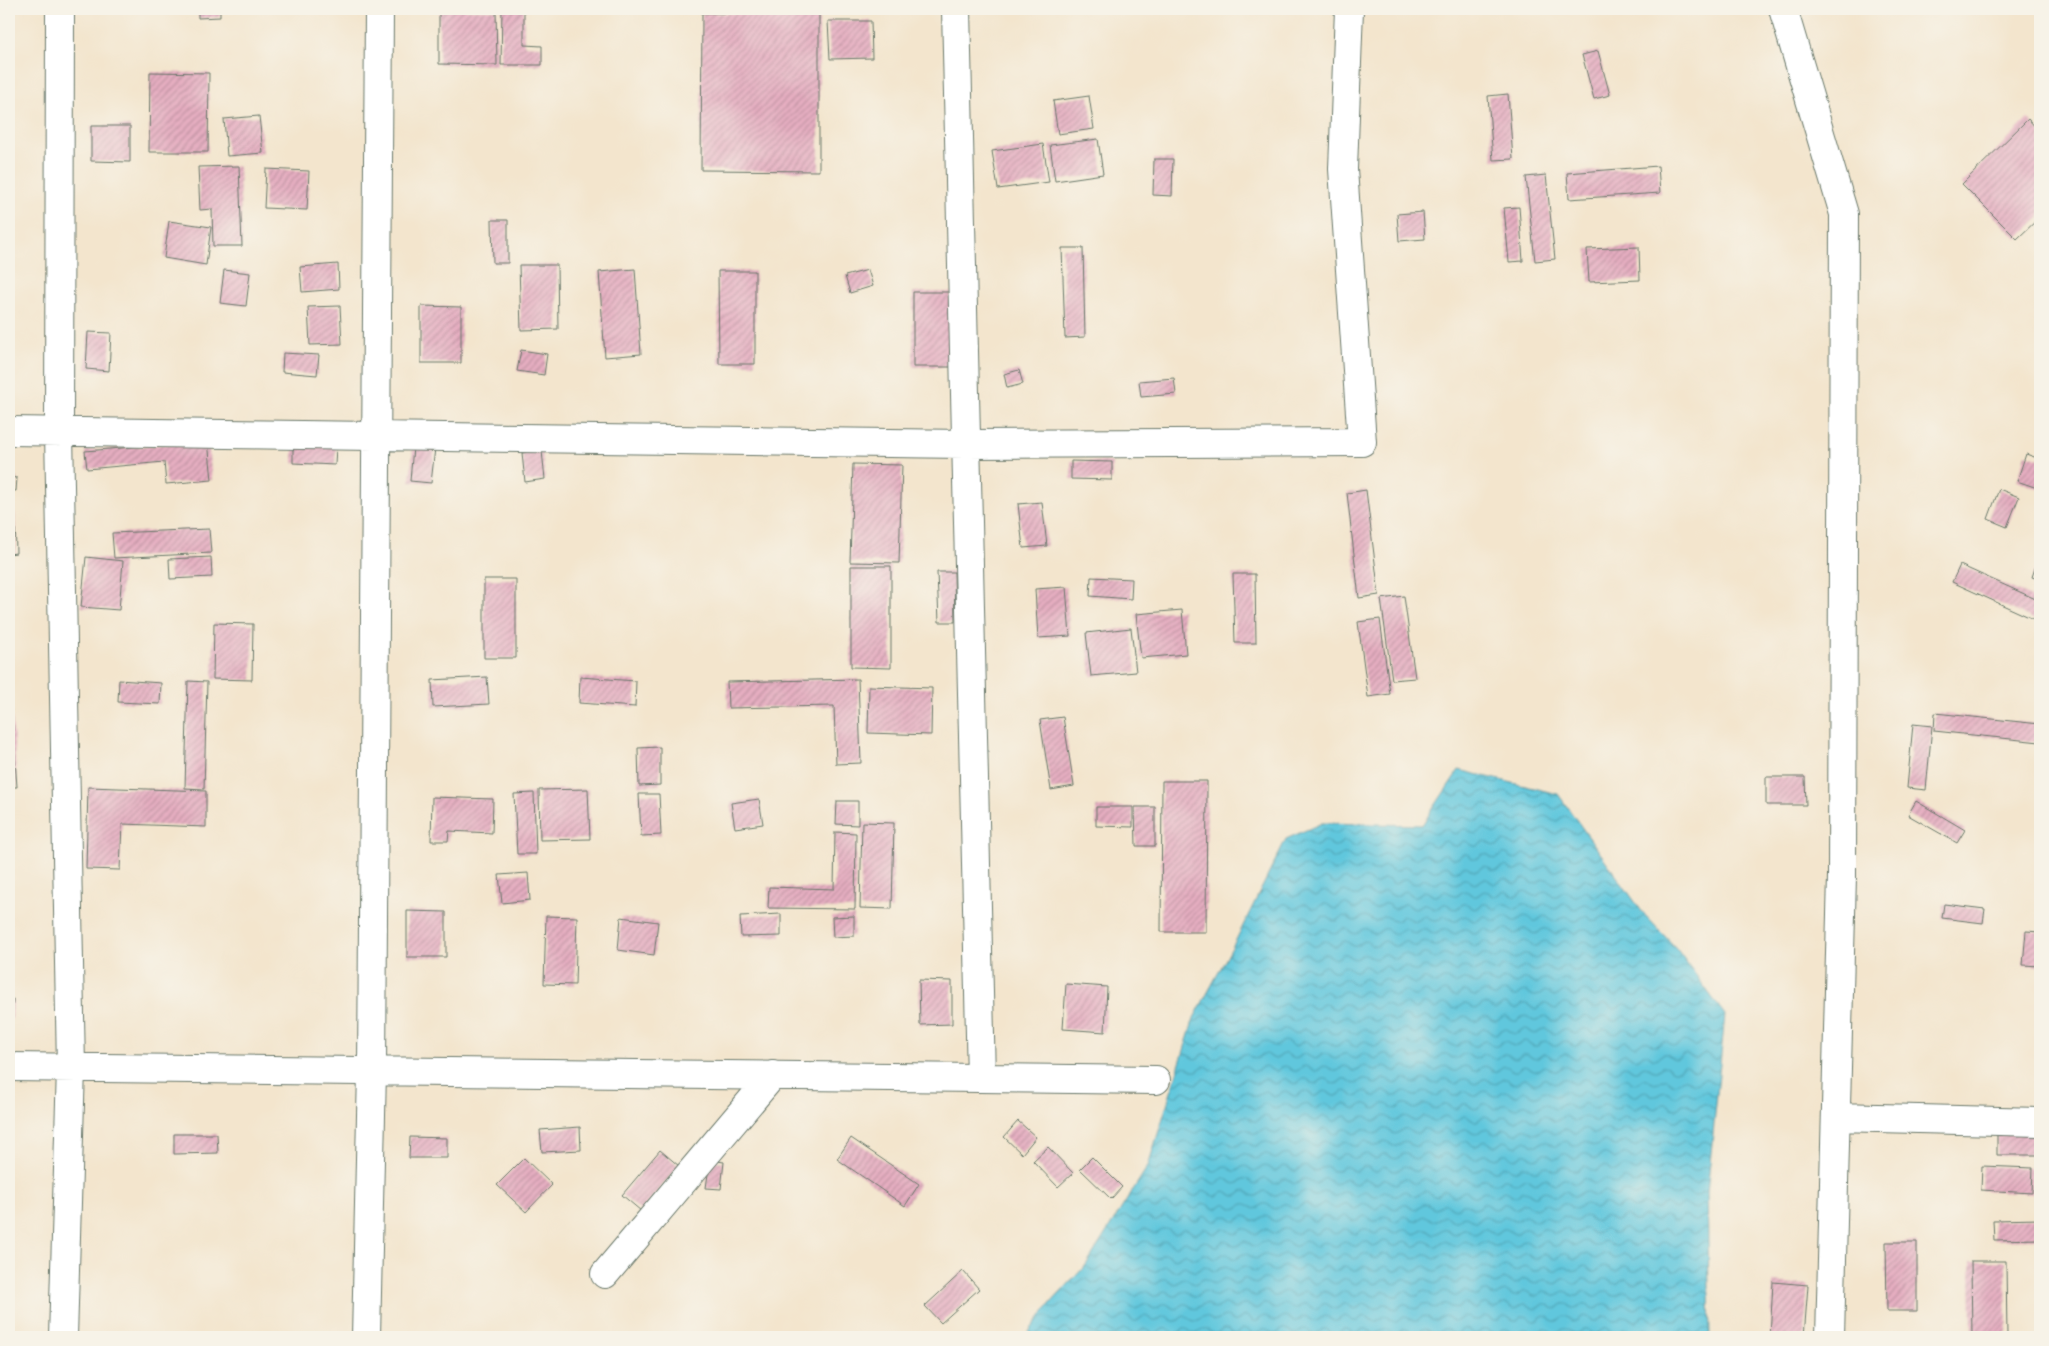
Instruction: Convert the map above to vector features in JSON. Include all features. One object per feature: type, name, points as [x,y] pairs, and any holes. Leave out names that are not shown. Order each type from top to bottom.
[{"type":"street","points":[[60,9],[59,432],[72,1068],[63,1337]]},
{"type":"street","points":[[366,1337],[372,1071],[379,9]]},
{"type":"street","points":[[956,9],[981,1078]]},
{"type":"street","points":[[9,431],[965,444],[1362,442],[1343,169],[1349,9]]},
{"type":"street","points":[[1783,9],[1844,214],[1842,876],[1830,1337]]},
{"type":"street","points":[[9,1067],[1156,1080]]},
{"type":"street","points":[[604,1274],[773,1075]]},
{"type":"street","points":[[1837,1117],[2040,1122]]},
{"type":"water","points":[[1459,770],[1558,794],[1643,913],[1676,948],[1725,1015],[1707,1193],[1710,1337],[1025,1337],[1051,1303],[1086,1265],[1148,1166],[1194,1018],[1236,940],[1286,839],[1322,823],[1422,825]]},
{"type":"building","points":[[198,9],[220,9],[220,17],[198,18]]},
{"type":"building","points":[[439,9],[496,10],[497,65],[439,64]]},
{"type":"building","points":[[502,9],[524,9],[524,45],[542,46],[542,65],[501,65]]},
{"type":"building","points":[[702,13],[819,14],[819,171],[701,170]]},
{"type":"building","points":[[828,21],[871,21],[872,58],[830,59]]},
{"type":"building","points":[[1598,51],[1610,95],[1594,99],[1582,55]]},
{"type":"building","points":[[150,72],[209,73],[208,152],[149,152]]},
{"type":"building","points":[[1508,94],[1513,159],[1493,160],[1488,96]]},
{"type":"building","points":[[1089,96],[1094,129],[1058,134],[1053,101]]},
{"type":"building","points":[[259,116],[263,153],[227,156],[224,119]]},
{"type":"building","points":[[2028,119],[2040,132],[2040,217],[2017,239],[1962,184]]},
{"type":"building","points":[[91,126],[130,126],[130,162],[91,161]]},
{"type":"building","points":[[1098,139],[1103,174],[1055,181],[1050,145]]},
{"type":"building","points":[[1043,144],[1049,182],[998,189],[992,151]]},
{"type":"building","points":[[1154,159],[1173,159],[1172,196],[1153,195]]},
{"type":"building","points":[[239,166],[242,246],[213,246],[212,209],[200,210],[198,167]]},
{"type":"building","points":[[1658,166],[1660,193],[1569,199],[1567,173]]},
{"type":"building","points":[[266,169],[309,171],[307,210],[264,208]]},
{"type":"building","points":[[1546,175],[1555,259],[1535,261],[1526,177]]},
{"type":"building","points":[[1519,207],[1523,261],[1509,262],[1504,208]]},
{"type":"building","points":[[1423,212],[1425,239],[1399,241],[1397,214]]},
{"type":"building","points":[[492,220],[508,220],[508,263],[493,263]]},
{"type":"building","points":[[169,221],[211,227],[206,265],[164,258]]},
{"type":"building","points":[[1639,247],[1640,280],[1589,282],[1587,249]]},
{"type":"building","points":[[1062,248],[1083,248],[1085,337],[1065,338]]},
{"type":"building","points":[[338,264],[339,289],[302,292],[300,267]]},
{"type":"building","points":[[519,265],[557,265],[558,329],[521,330]]},
{"type":"building","points":[[635,269],[641,354],[605,357],[599,272]]},
{"type":"building","points":[[224,270],[250,273],[246,306],[220,303]]},
{"type":"building","points":[[868,270],[873,286],[850,293],[845,276]]},
{"type":"building","points":[[718,271],[755,271],[755,364],[719,364]]},
{"type":"building","points":[[913,292],[951,292],[951,367],[913,367]]},
{"type":"building","points":[[340,306],[342,344],[310,345],[308,307]]},
{"type":"building","points":[[421,306],[461,307],[461,363],[421,363]]},
{"type":"building","points":[[88,332],[111,333],[109,371],[86,369]]},
{"type":"building","points":[[521,350],[547,354],[544,375],[517,371]]},
{"type":"building","points":[[283,353],[319,355],[317,375],[282,372]]},
{"type":"building","points":[[1019,370],[1023,384],[1007,388],[1004,374]]},
{"type":"building","points":[[1174,378],[1176,394],[1141,397],[1139,381]]},
{"type":"building","points":[[208,441],[212,480],[166,484],[164,462],[87,469],[85,451]]},
{"type":"building","points":[[293,444],[336,446],[335,465],[293,463]]},
{"type":"building","points":[[413,447],[435,448],[431,483],[410,481]]},
{"type":"building","points":[[542,451],[545,479],[525,482],[522,453]]},
{"type":"building","points":[[2026,454],[2040,459],[2040,489],[2017,481]]},
{"type":"building","points":[[1071,461],[1112,462],[1112,480],[1071,479]]},
{"type":"building","points":[[853,464],[902,465],[899,563],[850,562]]},
{"type":"building","points":[[9,477],[17,478],[16,491],[9,490]]},
{"type":"building","points":[[1999,489],[2019,497],[2007,527],[1988,519]]},
{"type":"building","points":[[1366,490],[1379,595],[1359,598],[1347,493]]},
{"type":"building","points":[[1042,502],[1047,546],[1023,548],[1018,504]]},
{"type":"building","points":[[9,512],[15,512],[16,553],[9,554]]},
{"type":"building","points":[[209,529],[211,553],[114,558],[112,533]]},
{"type":"building","points":[[2040,554],[2040,580],[2032,577]]},
{"type":"building","points":[[86,557],[123,561],[119,610],[81,607]]},
{"type":"building","points":[[211,557],[212,577],[170,579],[169,559]]},
{"type":"building","points":[[1960,565],[2040,601],[2040,622],[1952,582]]},
{"type":"building","points":[[851,566],[891,566],[891,668],[851,667]]},
{"type":"building","points":[[937,572],[954,572],[955,622],[939,622]]},
{"type":"building","points":[[1233,574],[1255,574],[1256,643],[1235,643]]},
{"type":"building","points":[[1091,577],[1132,579],[1131,599],[1090,596]]},
{"type":"building","points":[[484,579],[516,579],[516,658],[484,658]]},
{"type":"building","points":[[1066,587],[1070,636],[1038,638],[1035,589]]},
{"type":"building","points":[[1404,596],[1415,678],[1392,680],[1381,599]]},
{"type":"building","points":[[1182,610],[1186,654],[1141,658],[1136,614]]},
{"type":"building","points":[[1380,619],[1390,694],[1368,697],[1358,622]]},
{"type":"building","points":[[214,623],[253,624],[252,680],[213,679]]},
{"type":"building","points":[[1131,628],[1136,672],[1091,676],[1086,633]]},
{"type":"building","points":[[487,677],[489,704],[433,707],[432,680]]},
{"type":"building","points":[[580,677],[636,681],[635,707],[579,703]]},
{"type":"building","points":[[858,679],[861,763],[836,764],[834,706],[728,708],[727,682]]},
{"type":"building","points":[[119,680],[161,683],[160,704],[118,702]]},
{"type":"building","points":[[188,681],[207,682],[204,789],[185,788]]},
{"type":"building","points":[[869,686],[932,688],[931,735],[868,733]]},
{"type":"building","points":[[9,702],[11,702],[17,787],[9,787]]},
{"type":"building","points":[[1935,713],[2040,724],[2040,742],[1934,731]]},
{"type":"building","points":[[1063,717],[1074,786],[1051,790],[1040,720]]},
{"type":"building","points":[[1913,724],[1932,726],[1926,790],[1907,788]]},
{"type":"building","points":[[660,747],[660,785],[639,786],[638,748]]},
{"type":"building","points":[[1766,777],[1805,777],[1806,805],[1766,805]]},
{"type":"building","points":[[1162,781],[1207,781],[1206,932],[1161,932]]},
{"type":"building","points":[[88,787],[206,791],[206,827],[122,824],[120,870],[86,869]]},
{"type":"building","points":[[588,789],[590,839],[540,840],[539,790]]},
{"type":"building","points":[[534,793],[536,854],[517,854],[514,794]]},
{"type":"building","points":[[639,794],[659,794],[661,835],[641,836]]},
{"type":"building","points":[[432,797],[493,799],[492,833],[449,831],[448,841],[431,841]]},
{"type":"building","points":[[759,799],[763,824],[735,828],[731,803]]},
{"type":"building","points":[[837,801],[858,801],[858,825],[836,824]]},
{"type":"building","points":[[1916,801],[1965,830],[1957,843],[1908,815]]},
{"type":"building","points":[[1096,807],[1133,807],[1133,827],[1096,826]]},
{"type":"building","points":[[1135,807],[1155,807],[1155,846],[1136,846]]},
{"type":"building","points":[[862,822],[894,823],[892,909],[860,908]]},
{"type":"building","points":[[835,832],[856,833],[855,909],[768,908],[769,887],[834,889]]},
{"type":"building","points":[[528,873],[530,900],[502,903],[499,875]]},
{"type":"building","points":[[1944,904],[1985,909],[1983,923],[1942,918]]},
{"type":"building","points":[[407,911],[446,912],[446,957],[407,957]]},
{"type":"building","points":[[781,914],[781,936],[741,937],[740,916]]},
{"type":"building","points":[[546,916],[577,917],[575,985],[544,984]]},
{"type":"building","points":[[854,916],[854,936],[833,937],[832,917]]},
{"type":"building","points":[[621,917],[658,922],[654,955],[618,950]]},
{"type":"building","points":[[2026,931],[2040,932],[2040,966],[2023,965]]},
{"type":"building","points":[[919,980],[952,981],[952,1024],[920,1025]]},
{"type":"building","points":[[1066,984],[1107,987],[1105,1032],[1063,1029]]},
{"type":"building","points":[[9,999],[13,999],[12,1019],[9,1019]]},
{"type":"building","points":[[1018,1121],[1036,1137],[1022,1154],[1004,1137]]},
{"type":"building","points":[[580,1127],[581,1150],[542,1152],[540,1130]]},
{"type":"building","points":[[1997,1131],[2040,1131],[2040,1155],[1997,1155]]},
{"type":"building","points":[[174,1134],[217,1134],[218,1153],[174,1154]]},
{"type":"building","points":[[410,1137],[447,1138],[447,1158],[409,1158]]},
{"type":"building","points":[[851,1138],[919,1184],[905,1206],[837,1159]]},
{"type":"building","points":[[1048,1147],[1073,1173],[1058,1187],[1033,1161]]},
{"type":"building","points":[[660,1150],[679,1166],[641,1211],[622,1195]]},
{"type":"building","points":[[1092,1157],[1122,1187],[1111,1199],[1080,1169]]},
{"type":"building","points":[[524,1158],[552,1185],[526,1212],[497,1185]]},
{"type":"building","points":[[710,1160],[724,1162],[721,1189],[706,1188]]},
{"type":"building","points":[[1982,1166],[2033,1168],[2032,1193],[1981,1190]]},
{"type":"building","points":[[2040,1219],[2040,1239],[1994,1240],[1993,1220]]},
{"type":"building","points":[[1886,1242],[1917,1242],[1917,1311],[1887,1311]]},
{"type":"building","points":[[1971,1261],[2006,1261],[2007,1337],[1972,1337]]},
{"type":"building","points":[[963,1271],[979,1289],[941,1323],[925,1306]]},
{"type":"building","points":[[1773,1282],[1808,1285],[1804,1337],[1770,1337]]}]
